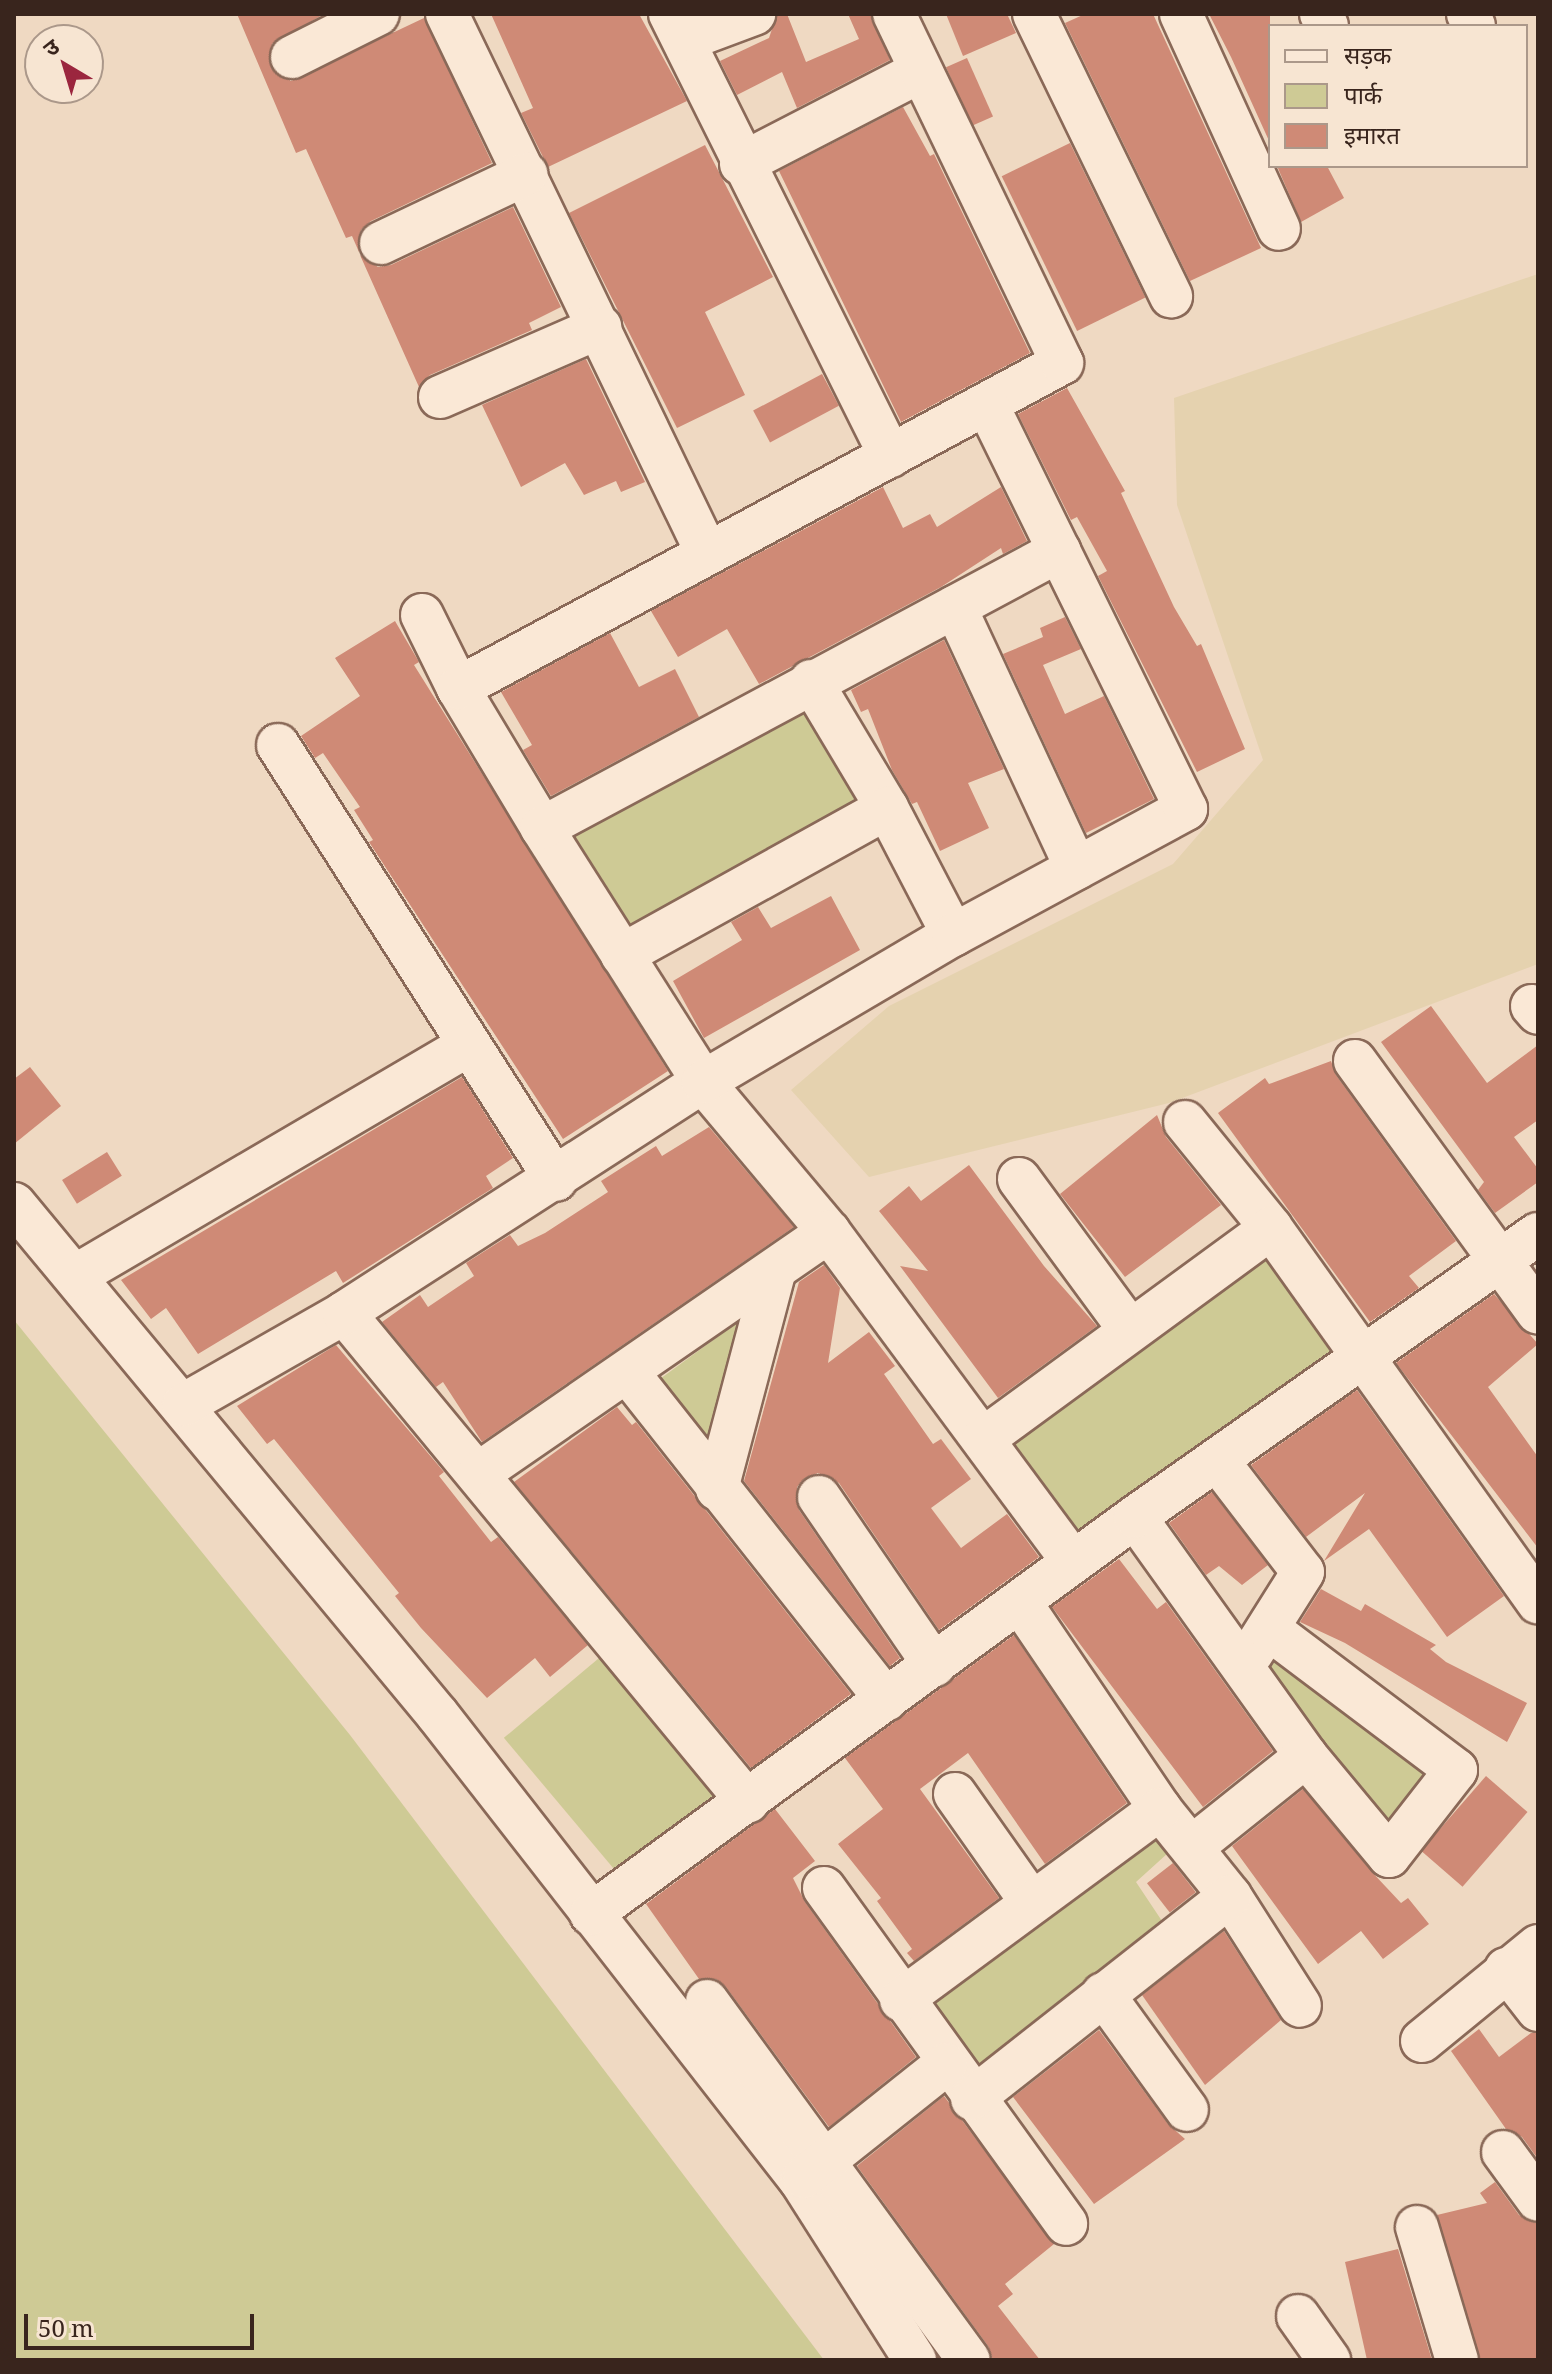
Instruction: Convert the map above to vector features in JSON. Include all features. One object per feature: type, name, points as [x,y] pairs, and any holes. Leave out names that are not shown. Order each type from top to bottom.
[{"type":"street","points":[[292,57],[378,14]]},
{"type":"street","points":[[447,14],[707,553]]},
{"type":"street","points":[[754,14],[677,27],[741,164],[890,456]]},
{"type":"street","points":[[458,688],[1062,363],[919,72],[894,14]]},
{"type":"street","points":[[1034,14],[1171,296]]},
{"type":"street","points":[[1181,14],[1279,229]]},
{"type":"street","points":[[741,164],[919,72]]},
{"type":"street","points":[[381,243],[526,174]]},
{"type":"street","points":[[440,397],[600,327]]},
{"type":"street","points":[[183,1405],[344,1313],[556,1180],[703,1082],[953,935],[1186,809],[987,404]]},
{"type":"street","points":[[542,828],[811,681],[1059,551]]},
{"type":"street","points":[[955,607],[1076,868]]},
{"type":"street","points":[[422,615],[458,688],[542,828],[703,1082],[829,1232],[1073,1562]]},
{"type":"street","points":[[811,681],[887,808],[953,935]]},
{"type":"street","points":[[278,745],[556,1180]]},
{"type":"street","points":[[622,955],[887,808]]},
{"type":"street","points":[[75,1276],[469,1045]]},
{"type":"street","points":[[1355,1061],[1538,1313]]},
{"type":"street","points":[[1185,1122],[1271,1228],[1538,1603]]},
{"type":"street","points":[[1019,1179],[1130,1330]]},
{"type":"street","points":[[14,1204],[437,1714],[591,1914],[812,2170],[969,2360]]},
{"type":"street","points":[[983,1439],[1271,1228]]},
{"type":"street","points":[[479,1473],[629,1374],[774,1274],[829,1232]]},
{"type":"street","points":[[591,1914],[1135,1517],[1367,1359],[1538,1234]]},
{"type":"street","points":[[717,1489],[774,1274]]},
{"type":"street","points":[[344,1313],[748,1802]]},
{"type":"street","points":[[629,1374],[886,1700]]},
{"type":"street","points":[[1217,1460],[1303,1572],[1245,1664]]},
{"type":"street","points":[[819,1497],[934,1665]]},
{"type":"street","points":[[1135,1517],[1245,1664],[1306,1756],[1389,1856],[1456,1770],[1269,1629]]},
{"type":"street","points":[[1020,1602],[1160,1809],[1230,1896],[1300,2006]]},
{"type":"street","points":[[1192,1847],[1306,1756]]},
{"type":"street","points":[[955,1794],[1032,1903]]},
{"type":"street","points":[[901,2000],[1160,1809]]},
{"type":"street","points":[[824,1888],[946,2064],[1066,2224]]},
{"type":"street","points":[[972,2099],[1230,1896]]},
{"type":"street","points":[[1422,2041],[1522,1958],[1538,2010]]},
{"type":"street","points":[[1103,1994],[1187,2110]]},
{"type":"street","points":[[707,2001],[812,2170],[915,2360]]},
{"type":"street","points":[[812,2170],[946,2064]]},
{"type":"street","points":[[1503,2152],[1538,2200]]},
{"type":"street","points":[[1417,2227],[1457,2360]]},
{"type":"street","points":[[1298,2316],[1329,2360]]},
{"type":"shaded area","points":[[1538,274],[1538,964],[1169,1103],[869,1177],[791,1090],[889,1006],[1173,864],[1263,760],[1177,505],[1174,398]]},
{"type":"green space","points":[[806,703],[867,809],[628,947],[567,841]]},
{"type":"green space","points":[[1271,1254],[1344,1355],[1085,1544],[1011,1443]]},
{"type":"green space","points":[[761,1305],[713,1467],[649,1387]]},
{"type":"green space","points":[[14,1320],[350,1735],[824,2360],[14,2360]]},
{"type":"green space","points":[[1274,1646],[1442,1772],[1392,1836],[1263,1666]]},
{"type":"green space","points":[[605,1653],[725,1795],[623,1880],[504,1738]]},
{"type":"green space","points":[[1147,1833],[1168,1853],[1136,1882],[1168,1930],[982,2077],[930,2001]]},
{"type":"building","points":[[237,14],[324,14],[272,44],[271,68],[291,81],[424,18],[492,163],[371,221],[361,230],[359,252],[352,236],[346,238],[306,149],[296,153]]},
{"type":"building","points":[[491,14],[639,14],[687,101],[548,167],[521,113],[533,108]]},
{"type":"building","points":[[777,14],[787,14],[806,62],[859,39],[848,14],[870,14],[890,60],[797,108],[782,72],[737,95],[720,61],[769,38]]},
{"type":"building","points":[[946,14],[1007,14],[1016,33],[963,56]]},
{"type":"building","points":[[1085,14],[1153,14],[1261,248],[1190,281],[1065,23]]},
{"type":"building","points":[[1209,14],[1270,14],[1268,139]]},
{"type":"building","points":[[967,58],[993,116],[972,126],[946,67]]},
{"type":"building","points":[[903,107],[930,156],[934,154],[1030,353],[901,422],[779,171]]},
{"type":"building","points":[[1070,143],[1145,298],[1077,331],[1002,176]]},
{"type":"building","points":[[705,145],[773,277],[705,312],[745,395],[677,428],[569,213]]},
{"type":"building","points":[[1278,168],[1328,168],[1344,198],[1301,222]]},
{"type":"building","points":[[513,207],[561,307],[529,323],[532,330],[430,375],[419,387],[360,255],[378,267],[391,265]]},
{"type":"building","points":[[586,359],[645,482],[621,492],[616,481],[584,495],[565,463],[521,487],[482,405]]},
{"type":"building","points":[[822,374],[839,406],[770,442],[753,411]]},
{"type":"building","points":[[1067,388],[1125,491],[1121,493],[1174,607],[1197,646],[1201,644],[1245,749],[1197,772],[1098,576],[1107,571],[1077,517],[1071,520],[1018,414]]},
{"type":"building","points":[[883,487],[903,528],[930,514],[937,527],[1001,487],[1027,541],[1003,554],[1001,548],[941,587],[759,684],[727,629],[678,657],[651,611]]},
{"type":"building","points":[[1065,617],[1081,649],[1043,665],[1065,714],[1104,696],[1154,799],[1086,833],[1003,654],[1043,637],[1040,628]]},
{"type":"building","points":[[395,621],[419,662],[414,665],[668,1071],[563,1139],[369,842],[373,840],[354,810],[360,807],[323,753],[315,758],[301,736],[360,696],[335,658]]},
{"type":"building","points":[[610,633],[639,687],[675,669],[699,717],[551,796],[523,750],[532,745],[501,692]]},
{"type":"building","points":[[944,640],[1004,769],[968,783],[989,828],[940,851],[917,802],[912,804],[892,770],[868,709],[861,712],[851,690]]},
{"type":"building","points":[[831,896],[860,950],[704,1038],[673,981],[742,940],[731,922],[758,907],[771,928]]},
{"type":"building","points":[[1431,1006],[1487,1083],[1538,1045],[1538,1120],[1514,1137],[1538,1169],[1538,1182],[1495,1213],[1478,1190],[1484,1182],[1381,1042]]},
{"type":"building","points":[[1331,1061],[1336,1075],[1456,1241],[1409,1276],[1419,1288],[1370,1322],[1218,1113],[1265,1078],[1269,1084]]},
{"type":"building","points":[[30,1067],[61,1106],[14,1144],[14,1079]]},
{"type":"building","points":[[462,1077],[513,1158],[486,1176],[493,1188],[343,1283],[336,1271],[198,1354],[166,1308],[151,1319],[121,1280]]},
{"type":"building","points":[[1157,1115],[1166,1137],[1221,1205],[1125,1277],[1060,1194]]},
{"type":"building","points":[[709,1127],[794,1227],[482,1442],[443,1382],[436,1387],[382,1322],[420,1295],[428,1307],[474,1276],[466,1263],[510,1235],[518,1246],[545,1233],[608,1192],[601,1181],[656,1146],[662,1156]]},
{"type":"building","points":[[107,1152],[122,1176],[77,1204],[62,1180]]},
{"type":"building","points":[[969,1165],[1044,1266],[1097,1326],[998,1398],[900,1266],[928,1271],[879,1211],[909,1186],[921,1201]]},
{"type":"building","points":[[824,1265],[840,1288],[828,1363],[869,1332],[895,1366],[884,1374],[933,1444],[941,1439],[971,1479],[931,1508],[961,1548],[1007,1514],[1039,1557],[939,1630],[839,1483],[818,1473],[805,1478],[797,1487],[799,1510],[900,1658],[890,1666],[744,1481],[799,1282]]},
{"type":"building","points":[[1494,1294],[1538,1344],[1488,1387],[1538,1457],[1538,1548],[1396,1363]]},
{"type":"building","points":[[336,1345],[444,1472],[439,1476],[491,1542],[498,1537],[588,1645],[550,1677],[535,1658],[487,1698],[421,1628],[395,1596],[399,1593],[274,1439],[267,1444],[237,1406]]},
{"type":"building","points":[[1357,1390],[1504,1596],[1447,1637],[1369,1529],[1324,1561],[1365,1493],[1306,1537],[1251,1465]]},
{"type":"building","points":[[617,1407],[632,1425],[636,1422],[851,1694],[751,1768],[514,1482]]},
{"type":"building","points":[[1212,1492],[1268,1565],[1242,1585],[1219,1566],[1206,1575],[1169,1523]]},
{"type":"building","points":[[1119,1559],[1157,1609],[1166,1602],[1273,1751],[1203,1807],[1052,1607]]},
{"type":"building","points":[[1321,1589],[1361,1611],[1365,1604],[1436,1645],[1430,1649],[1446,1662],[1527,1703],[1507,1742],[1345,1643],[1300,1622]]},
{"type":"building","points":[[1014,1635],[1127,1803],[1045,1864],[968,1753],[920,1789],[999,1898],[914,1961],[907,1953],[912,1949],[877,1901],[881,1898],[838,1844],[883,1809],[845,1758]]},
{"type":"building","points":[[1486,1776],[1528,1812],[1463,1887],[1421,1851]]},
{"type":"building","points":[[1303,1789],[1371,1871],[1401,1903],[1408,1898],[1429,1924],[1383,1959],[1361,1931],[1318,1964],[1232,1846]]},
{"type":"building","points":[[775,1809],[815,1861],[793,1878],[805,1902],[916,2057],[829,2127],[726,1987],[716,1979],[699,1979],[646,1904]]},
{"type":"building","points":[[1173,1863],[1196,1892],[1170,1912],[1147,1883]]},
{"type":"building","points":[[1224,1931],[1281,2020],[1205,2085],[1142,1995]]},
{"type":"building","points":[[1479,2029],[1499,2057],[1531,2033],[1538,2033],[1538,2159],[1522,2137],[1506,2129],[1451,2051]]},
{"type":"building","points":[[1099,2030],[1168,2124],[1185,2139],[1094,2204],[1013,2097]]},
{"type":"building","points":[[944,2096],[1054,2244],[1005,2284],[1013,2294],[998,2306],[1040,2360],[993,2360],[988,2346],[857,2166]]},
{"type":"building","points":[[1495,2182],[1519,2215],[1538,2224],[1538,2360],[1480,2360],[1437,2215],[1487,2203],[1480,2193]]},
{"type":"building","points":[[1398,2249],[1432,2360],[1367,2360],[1345,2262]]}]
